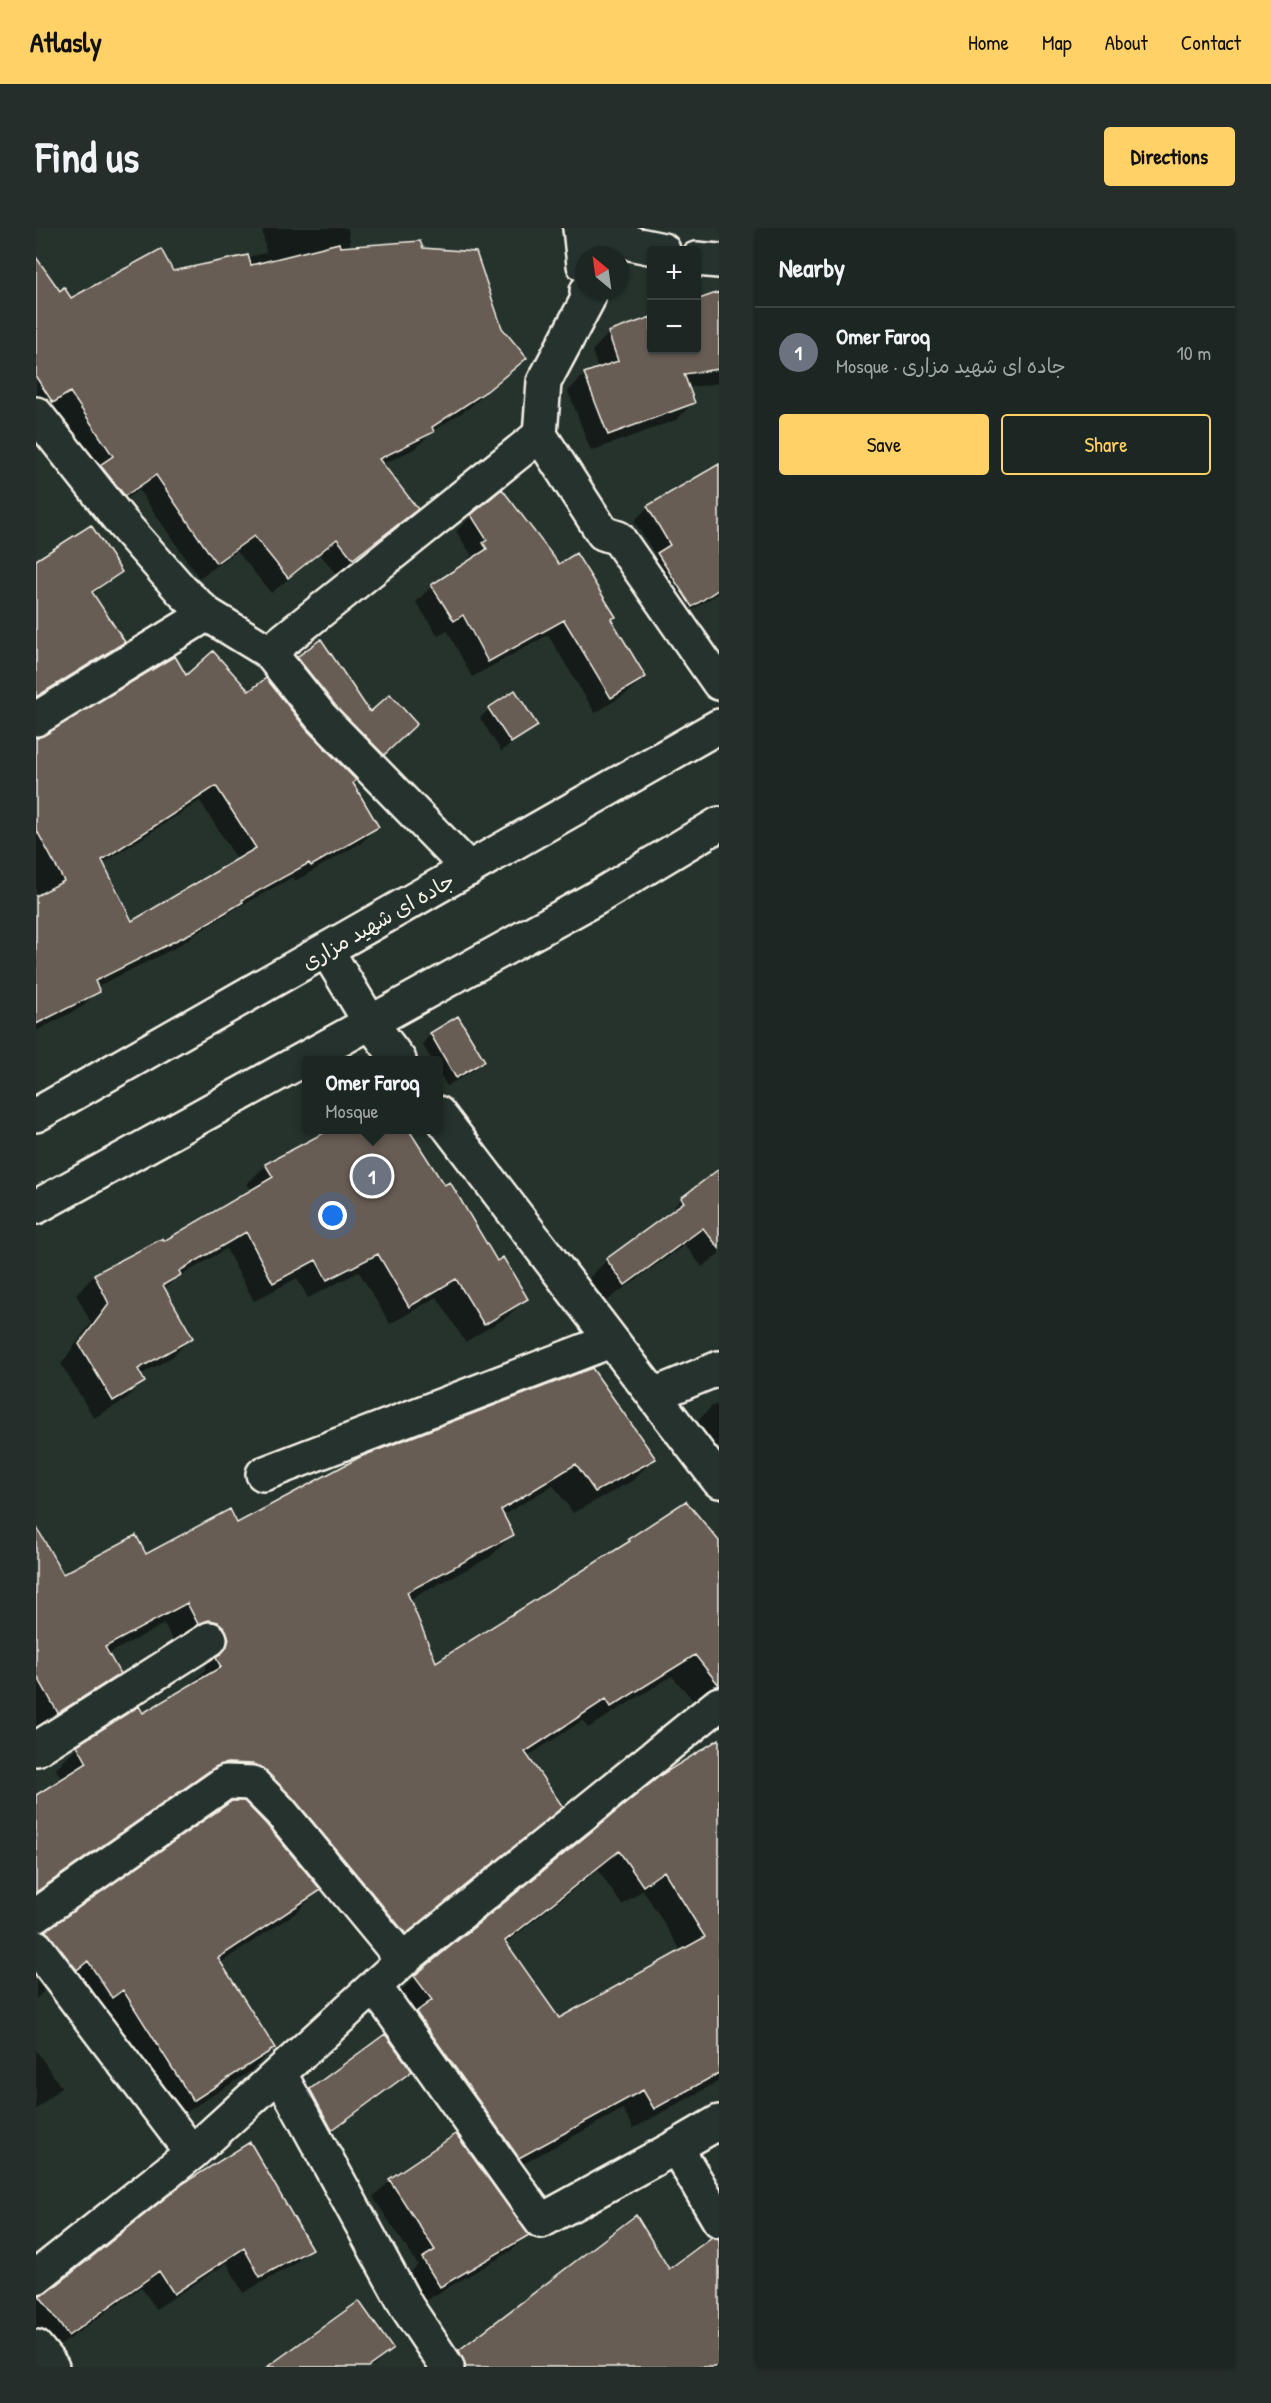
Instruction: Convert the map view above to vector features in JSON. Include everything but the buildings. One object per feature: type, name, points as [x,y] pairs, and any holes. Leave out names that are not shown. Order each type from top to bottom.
[{"type":"street","points":[[580,228],[582,246]]},
{"type":"street","points":[[600,228],[634,244],[647,247]]},
{"type":"street","points":[[701,259],[719,261]]},
{"type":"street","points":[[587,300],[544,382],[540,435],[603,533],[618,538],[719,683]]},
{"type":"street","points":[[36,414],[123,524],[182,591],[207,614],[269,652],[321,717],[469,869]]},
{"type":"street","points":[[269,652],[540,435]]},
{"type":"street","points":[[36,718],[207,614]]},
{"type":"street","name":"جاده ای شهید مزاری","points":[[36,1115],[719,726]]},
{"type":"street","points":[[309,1056],[596,898],[719,824]]},
{"type":"street","points":[[327,951],[370,1022],[396,1056]]},
{"type":"street","points":[[36,1208],[302,1060]]},
{"type":"street","points":[[443,1120],[719,1481]]},
{"type":"street","points":[[263,1474],[610,1341]]},
{"type":"street","points":[[654,1395],[719,1368]]},
{"type":"street","points":[[36,1749],[210,1639]]},
{"type":"street","points":[[36,2277],[192,2154],[403,1960],[719,1704]]},
{"type":"street","points":[[36,1915],[226,1782],[252,1783],[280,1811],[403,1960]]},
{"type":"street","points":[[36,1947],[192,2154]]},
{"type":"street","points":[[375,1988],[541,2222],[719,2122]]},
{"type":"street","points":[[280,2074],[407,2307],[447,2367]]},
{"type":"street","points":[[676,2147],[719,2220]]},
{"type":"street","points":[[36,2347],[52,2367]]},
{"type":"place","name":"Omer Faroq","points":[[372,1176]]}]
